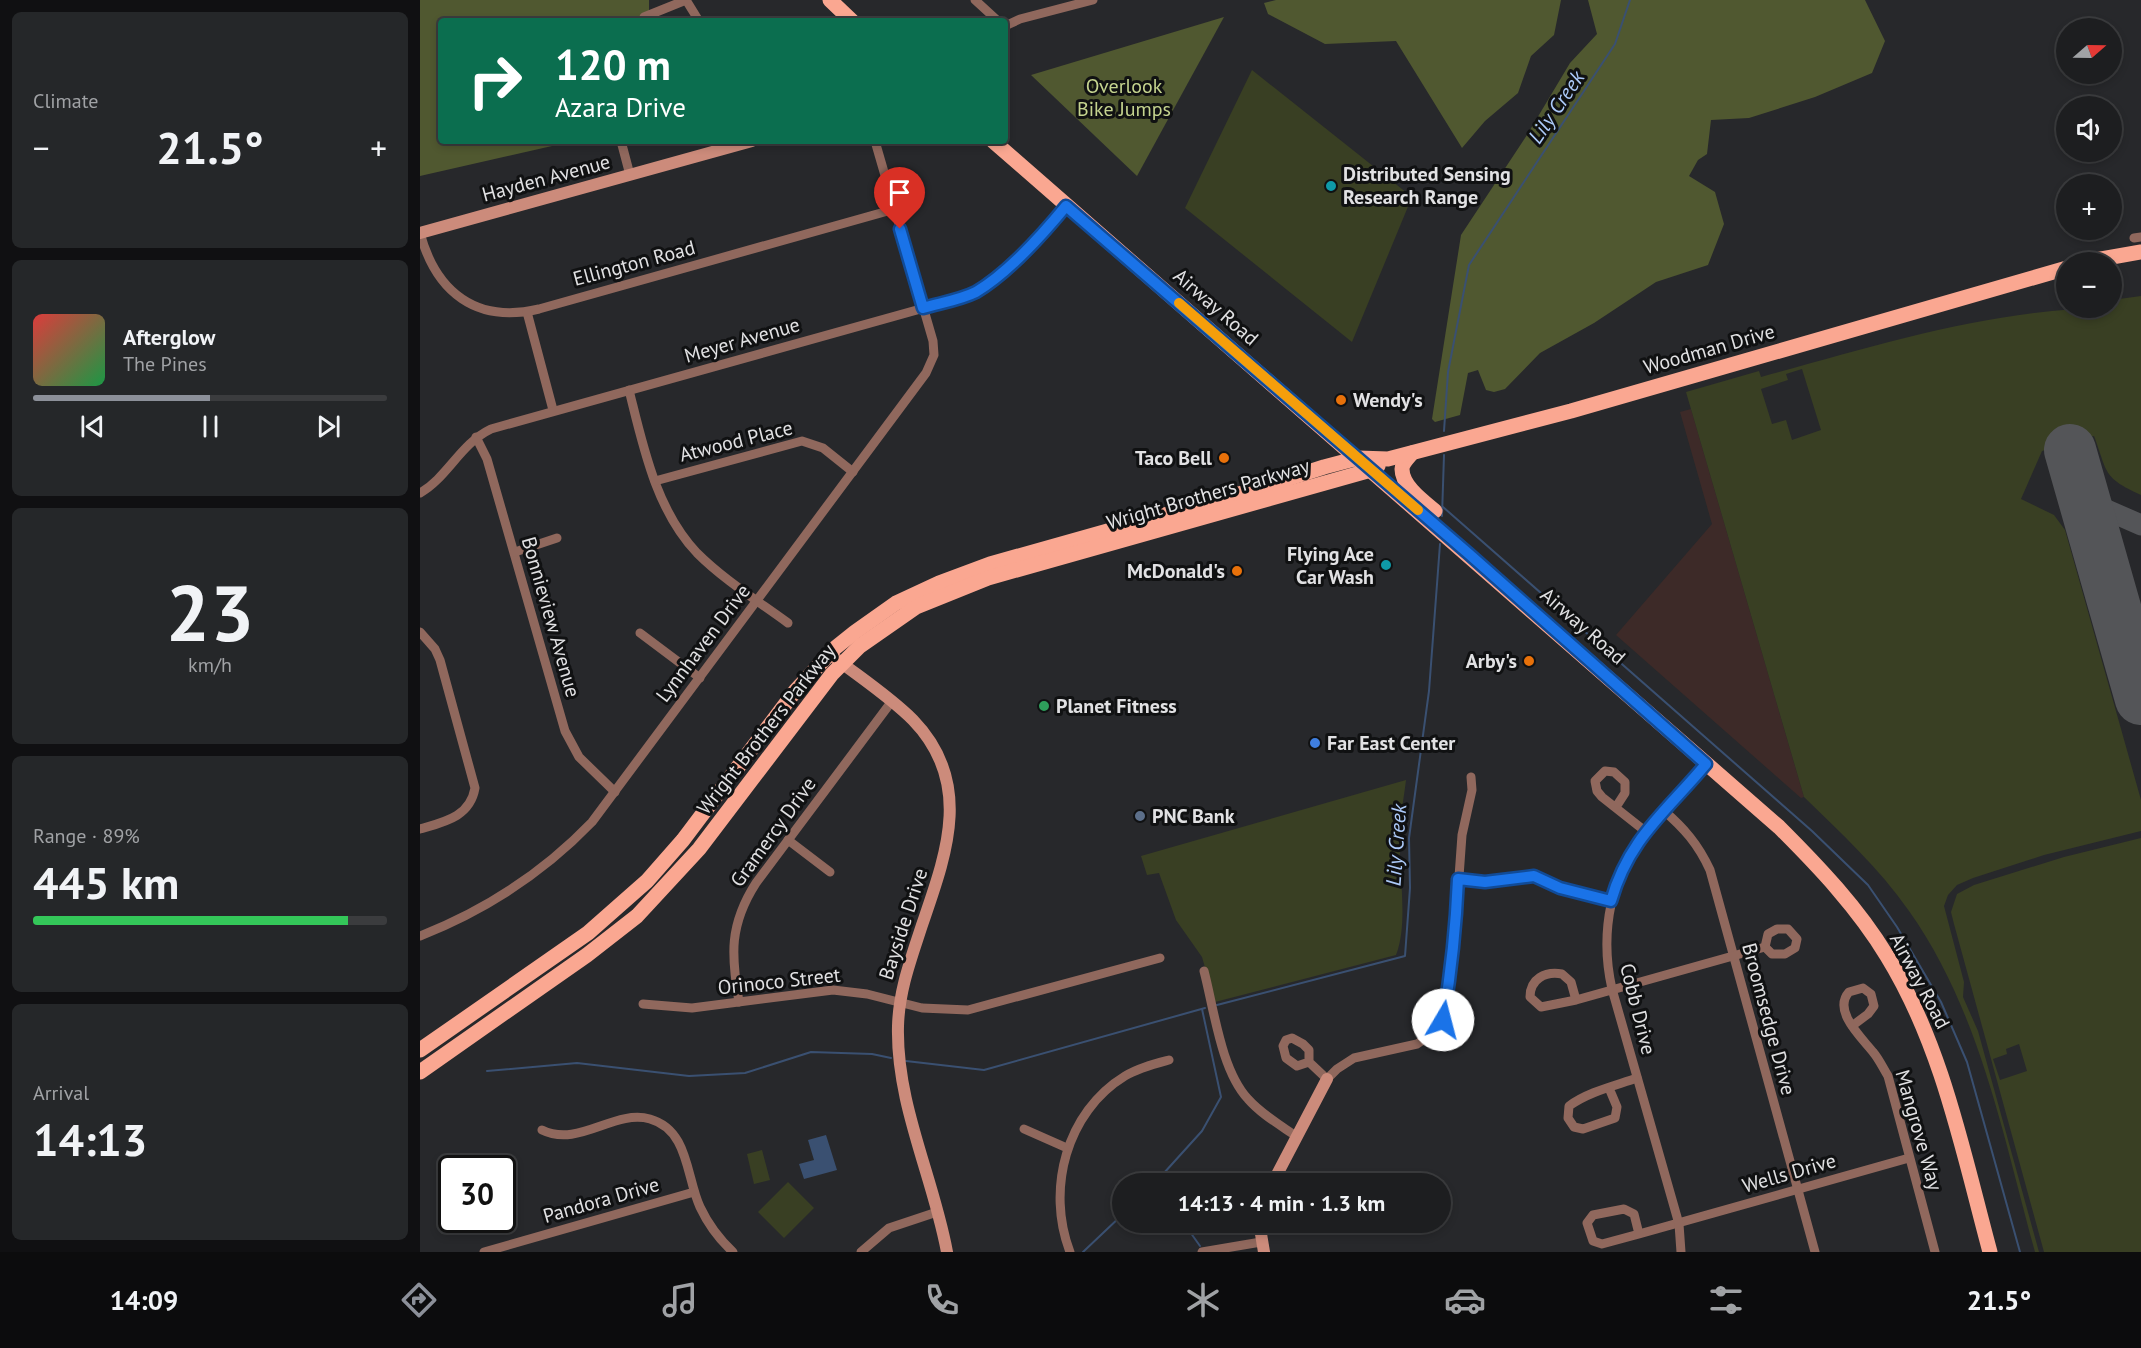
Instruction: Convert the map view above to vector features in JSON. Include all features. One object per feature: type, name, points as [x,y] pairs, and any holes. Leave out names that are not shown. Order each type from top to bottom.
[{"type":"main road","points":[[831,0],[849,18]]},
{"type":"main road","name":"Airway Road","points":[[996,144],[1779,827],[1847,899],[1887,955],[1917,1012],[1932,1049],[1990,1252]]},
{"type":"main road","points":[[2112,252],[2139,242]]},
{"type":"main road","points":[[2122,265],[2141,262]]},
{"type":"main road","name":"Woodman Drive","points":[[1388,459],[1571,411],[2056,271]]},
{"type":"main road","name":"Woodman Drive","points":[[2040,276],[2056,274]]},
{"type":"main road","points":[[1316,422],[1332,451],[1324,467]]},
{"type":"main road","points":[[1412,453],[1402,466],[1402,471],[1415,494],[1436,512],[1444,533]]},
{"type":"main road","name":"Wright Brothers Parkway","points":[[420,1050],[588,933],[647,881],[683,840],[796,690],[830,653],[877,615],[914,594],[960,574],[1324,467],[1388,459]]},
{"type":"main road","name":"Wright Brothers Parkway","points":[[420,1072],[587,956],[660,893],[699,849],[818,691],[842,663],[884,627],[916,607],[988,578],[1270,497],[1364,463]]},
{"type":"street","points":[[644,17],[686,0],[697,18]]},
{"type":"street","points":[[975,0],[995,18]]},
{"type":"street","points":[[1008,25],[1070,3],[1093,0]]},
{"type":"street","points":[[622,144],[630,175]]},
{"type":"street","name":"Hayden Avenue","points":[[420,233],[741,144]]},
{"type":"street","name":"Lynnhaven Drive","points":[[420,936],[473,913],[531,877],[576,838],[615,792],[758,601],[932,362],[934,348],[876,144]]},
{"type":"street","name":"Meyer Avenue","points":[[420,494],[436,482],[457,454],[476,437],[491,429],[967,296],[984,286],[1024,251],[1066,206]]},
{"type":"street","name":"Ellington Road","points":[[420,233],[432,267],[441,281],[460,298],[491,311],[527,312],[894,209]]},
{"type":"street","points":[[527,312],[553,410]]},
{"type":"street","points":[[629,390],[655,481],[675,524],[698,554],[788,623]]},
{"type":"street","name":"Bonnieview Avenue","points":[[476,437],[487,459],[570,743],[587,767],[615,792]]},
{"type":"street","name":"Atwood Place","points":[[655,481],[802,441],[823,448],[853,472]]},
{"type":"street","points":[[515,552],[557,538]]},
{"type":"street","points":[[420,632],[429,641],[440,660],[475,788],[471,802],[458,816],[420,829]]},
{"type":"street","points":[[640,633],[700,678]]},
{"type":"street","name":"Bayside Drive","points":[[830,653],[892,701],[921,728],[936,752],[946,781],[951,814],[948,843],[899,1002],[900,1074],[947,1252]]},
{"type":"street","name":"Gramercy Drive","points":[[739,1002],[733,951],[739,915],[752,889],[892,701]]},
{"type":"street","name":"Cobb Drive","points":[[1681,1252],[1679,1224],[1612,989],[1606,946],[1611,901],[1621,872],[1645,831],[1706,764]]},
{"type":"street","points":[[1278,1173],[1327,1079],[1337,1069],[1354,1058],[1418,1044],[1443,1020],[1454,946],[1462,835],[1472,790],[1471,777]]},
{"type":"street","points":[[1616,807],[1645,831]]},
{"type":"street","name":"Broomsedge Drive","points":[[1663,810],[1685,829],[1700,848],[1710,870],[1815,1252]]},
{"type":"street","points":[[788,840],[830,872]]},
{"type":"street","points":[[1458,879],[1485,882],[1534,876],[1560,888],[1611,901]]},
{"type":"street","points":[[1576,1000],[1568,978],[1563,974],[1538,978],[1530,988],[1530,997],[1541,1007],[1576,1000],[1765,946]]},
{"type":"street","name":"Orinoco Street","points":[[644,1004],[686,1008],[833,990],[867,994],[938,1010],[984,1008],[1161,958]]},
{"type":"street","points":[[1204,972],[1226,1053],[1239,1088],[1249,1100],[1296,1136]]},
{"type":"street","name":"Mangrove Way","points":[[1852,1026],[1875,1054],[1888,1076],[1935,1252]]},
{"type":"street","points":[[1070,1252],[1060,1213],[1061,1180],[1067,1148],[1085,1115],[1110,1088],[1135,1071],[1169,1060]]},
{"type":"street","points":[[1310,1062],[1327,1079]]},
{"type":"street","points":[[1609,1088],[1617,1107],[1615,1118],[1583,1129],[1574,1127],[1569,1118],[1569,1106],[1578,1099],[1637,1078]]},
{"type":"street","points":[[542,1130],[563,1136],[632,1118],[652,1120],[675,1135],[694,1192],[706,1219],[732,1252]]},
{"type":"street","points":[[1024,1129],[1067,1148]]},
{"type":"street","name":"Wells Drive","points":[[1639,1234],[1634,1215],[1624,1209],[1593,1215],[1587,1223],[1593,1241],[1602,1244],[1679,1224],[1909,1158]]},
{"type":"street","name":"Pandora Drive","points":[[484,1252],[694,1192]]},
{"type":"street","points":[[861,1252],[889,1228],[937,1212]]},
{"type":"street","points":[[1202,1252],[1263,1247]]},
{"type":"shaded area","points":[[1691,409],[1804,797],[1801,798],[1616,635],[1712,524],[1680,412]]},
{"type":"green space","points":[[420,0],[649,0],[649,18],[438,18],[438,144],[561,144],[420,176]]},
{"type":"green space","points":[[1276,0],[1561,0],[1554,35],[1531,56],[1518,93],[1485,121],[1462,148],[1396,41],[1325,44],[1268,14],[1264,3]]},
{"type":"green space","points":[[1588,0],[1865,0],[1885,41],[1872,73],[1815,97],[1749,118],[1711,120],[1707,154],[1698,160],[1689,176],[1715,192],[1724,224],[1708,265],[1656,282],[1594,323],[1540,353],[1505,389],[1494,392],[1486,390],[1478,370],[1468,373],[1460,415],[1435,422],[1432,419],[1461,235],[1527,135],[1570,63],[1597,34]]},
{"type":"green space","name":"Overlook Bike Jumps","points":[[1224,17],[1137,176],[1031,75]]},
{"type":"green space","points":[[1252,70],[1412,197],[1352,342],[1185,208]]},
{"type":"green space","points":[[2141,296],[2141,495],[2119,483],[2108,473],[2094,436],[2042,451],[2021,499],[2054,515],[2065,530],[2141,800],[2141,831],[2044,855],[1973,878],[1957,885],[1948,895],[1944,906],[1964,982],[1963,997],[1978,1031],[2039,1252],[2035,1252],[1987,1075],[1954,990],[1933,950],[1897,895],[1859,851],[1804,797],[1686,392],[1759,371],[1761,377],[1935,331],[2023,314],[2056,311],[2056,318],[2122,318],[2122,299]],"holes":[[[1802,369],[1821,430],[1792,440],[1786,420],[1772,424],[1761,389],[1788,380],[1786,374]]]},
{"type":"green space","points":[[1406,780],[1400,828],[1402,927],[1396,955],[1215,1002],[1202,957],[1176,920],[1159,873],[1147,875],[1141,856]]},
{"type":"green space","points":[[2141,838],[2141,1252],[2044,1252],[1951,912],[1957,894],[1974,885],[2064,857]],"holes":[[[2019,1044],[2027,1071],[2000,1080],[1993,1059],[2007,1054],[2006,1049]]]},
{"type":"green space","points":[[762,1150],[770,1180],[754,1184],[747,1154]]},
{"type":"green space","points":[[788,1182],[814,1208],[784,1238],[758,1212]]},
{"type":"water","points":[[826,1135],[837,1170],[804,1179],[799,1164],[814,1160],[808,1140]]},
{"type":"waterway","name":"Lily Creek","points":[[1444,431],[1448,372],[1469,265],[1615,44],[1630,0]]},
{"type":"waterway","name":"Lily Creek","points":[[1442,516],[1444,455]]},
{"type":"waterway","points":[[1443,507],[1812,831],[1868,885],[1897,927],[1941,1002],[1967,1062],[2020,1252]]},
{"type":"waterway","name":"Lily Creek","points":[[1217,1005],[1405,956],[1410,888],[1409,838],[1429,691],[1440,544]]},
{"type":"waterway","points":[[906,1061],[984,1070],[1205,1008]]},
{"type":"waterway","points":[[1164,1173],[1202,1131],[1221,1097],[1202,1009]]},
{"type":"waterway","points":[[487,1071],[577,1063],[689,1076],[745,1073],[811,1052],[872,1054],[891,1058]]},
{"type":"waterway","points":[[1083,1252],[1112,1224]]},
{"type":"waterway","points":[[1191,1233],[1200,1246]]},
{"type":"taxiway","points":[[2084,500],[2141,525]]},
{"type":"runway","points":[[2070,450],[2141,699]]},
{"type":"slow traffic","points":[[1179,303],[1418,510]]},
{"type":"place","name":"Distributed Sensing Research Range","points":[[1331,186]]},
{"type":"place","name":"Wendy's","points":[[1341,400]]},
{"type":"place","name":"Taco Bell","points":[[1224,458]]},
{"type":"place","name":"Flying Ace Car Wash","points":[[1386,565]]},
{"type":"place","name":"McDonald's","points":[[1237,571]]},
{"type":"place","name":"Arby's","points":[[1529,661]]},
{"type":"place","name":"Planet Fitness","points":[[1044,706]]},
{"type":"place","name":"Far East Center","points":[[1315,743]]},
{"type":"place","name":"PNC Bank","points":[[1140,816]]},
{"type":"route","points":[[900,229],[923,308],[976,292],[1024,251],[1066,206],[1469,554],[1706,764],[1638,841],[1621,872],[1611,901],[1560,888],[1547,880],[1534,876],[1485,882],[1458,879],[1454,946],[1443,1020]]}]
